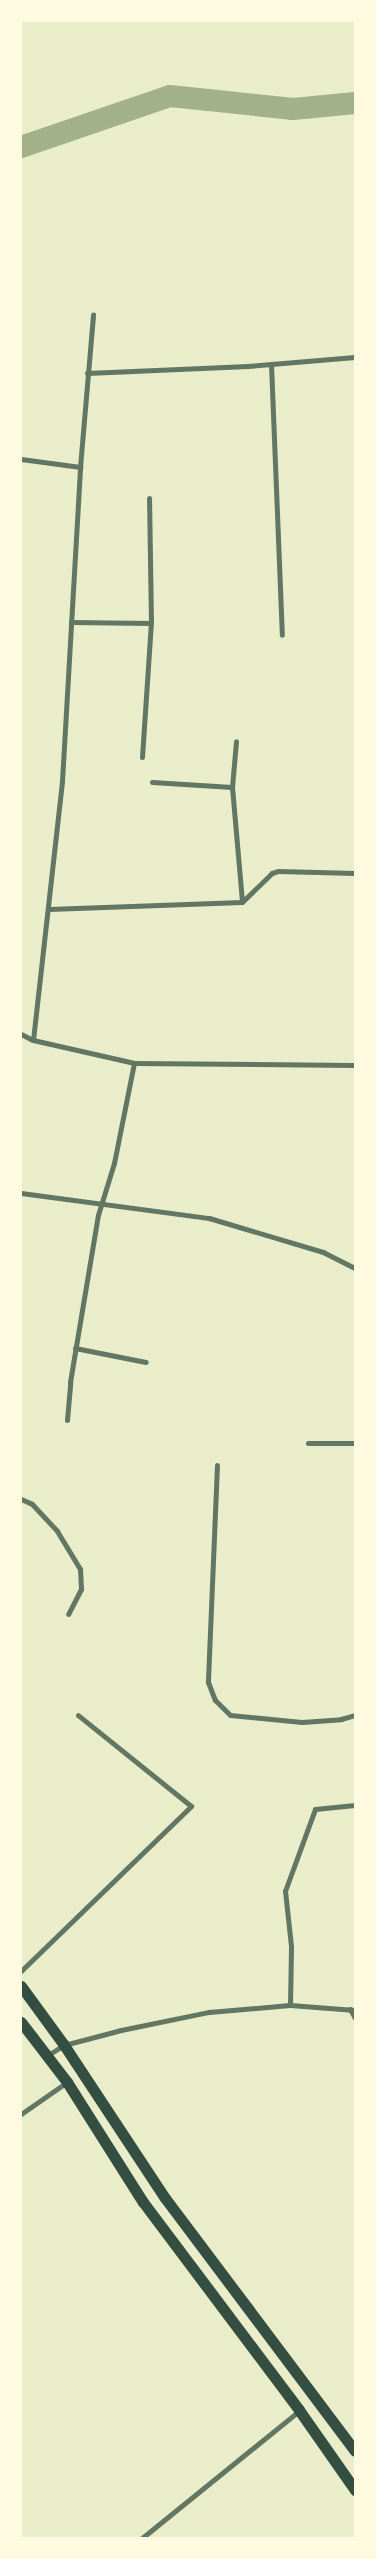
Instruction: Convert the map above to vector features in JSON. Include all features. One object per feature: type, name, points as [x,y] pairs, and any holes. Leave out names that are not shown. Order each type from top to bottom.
[{"type":"highway","points":[[21,1986],[64,2045],[164,2198],[355,2451]]},
{"type":"highway","points":[[21,2022],[67,2082],[143,2202],[299,2410],[355,2490]]},
{"type":"street","points":[[33,1040],[62,782],[80,467],[92,314]]},
{"type":"street","points":[[87,373],[271,364],[355,357]]},
{"type":"street","points":[[271,364],[282,635]]},
{"type":"street","points":[[21,459],[80,467]]},
{"type":"street","points":[[142,757],[151,623],[149,498]]},
{"type":"street","points":[[71,622],[151,623]]},
{"type":"street","points":[[236,742],[232,787],[242,902]]},
{"type":"street","points":[[152,782],[232,787]]},
{"type":"street","points":[[49,909],[242,902],[272,873],[278,871],[355,873]]},
{"type":"street","points":[[21,1034],[33,1040],[134,1063],[355,1065]]},
{"type":"street","points":[[67,1420],[68,1393],[98,1215],[114,1164],[134,1063]]},
{"type":"street","points":[[21,1194],[209,1218],[323,1252],[355,1268]]},
{"type":"street","points":[[75,1348],[146,1362]]},
{"type":"street","points":[[308,1444],[355,1443]]},
{"type":"street","points":[[217,1465],[208,1682],[215,1700],[230,1715],[302,1722],[341,1719],[355,1715]]},
{"type":"street","points":[[21,1499],[32,1504],[57,1531],[80,1569],[81,1589],[68,1614]]},
{"type":"street","points":[[21,1971],[191,1806],[78,1715]]},
{"type":"street","points":[[290,2005],[291,1946],[285,1891],[315,1809],[355,1805]]},
{"type":"street","points":[[47,2056],[64,2045],[121,2030],[209,2012],[290,2005],[353,2009],[355,2018]]},
{"type":"street","points":[[21,2114],[67,2082]]},
{"type":"street","points":[[142,2538],[299,2410]]},
{"type":"waterway","points":[[21,147],[170,96],[293,109],[355,103]]}]
